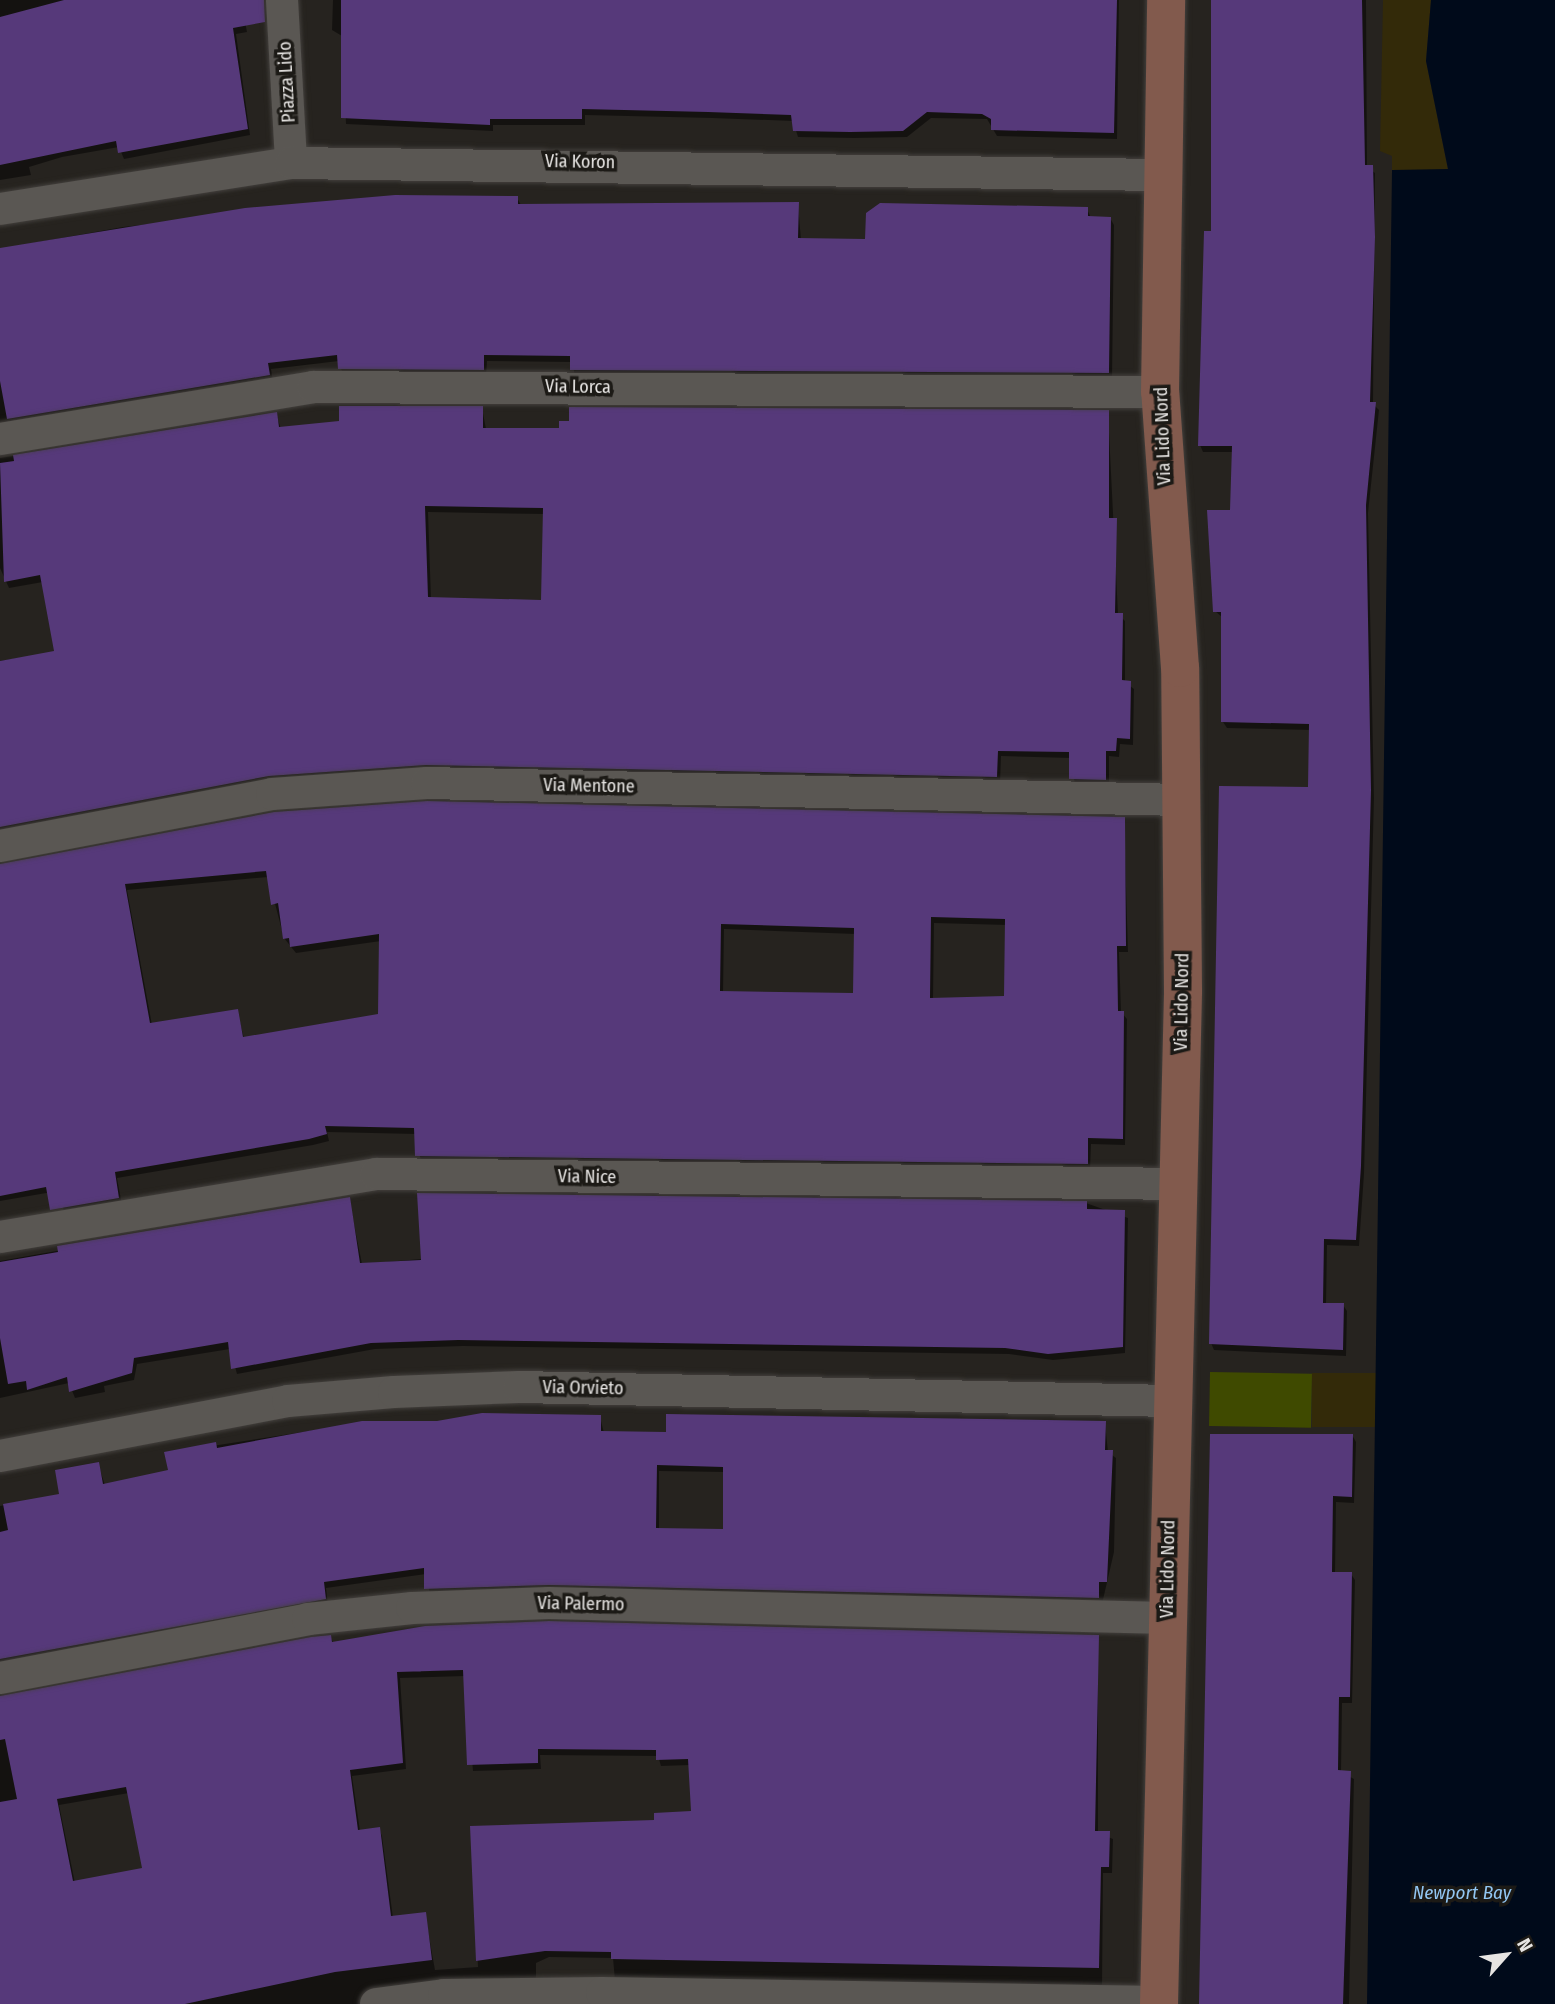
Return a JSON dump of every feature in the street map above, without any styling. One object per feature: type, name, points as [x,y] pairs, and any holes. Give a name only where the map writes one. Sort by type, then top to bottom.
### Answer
[{"type":"street","name":"Piazza Lido","points":[[282,0],[291,163]]},
{"type":"street","name":"Via Lido Nord","points":[[1159,2003],[1168,1821],[1167,1618],[1179,1184],[1183,800],[1160,392],[1166,0]]},
{"type":"street","name":"Via Koron","points":[[0,209],[291,163],[1163,174]]},
{"type":"street","name":"Via Lorca","points":[[0,439],[313,387],[1160,392]]},
{"type":"street","name":"Via Mentone","points":[[0,846],[272,794],[427,783],[1183,800]]},
{"type":"street","name":"Via Nice","points":[[0,1237],[376,1174],[1179,1184]]},
{"type":"street","name":"Via Orvieto","points":[[0,1456],[288,1401],[408,1391],[519,1387],[1172,1401]]},
{"type":"street","name":"Via Palermo","points":[[0,1678],[308,1619],[412,1608],[550,1603],[1167,1618]]},
{"type":"street","points":[[376,2004],[444,1995],[602,1993],[1159,2003]]},
{"type":"green space","points":[[1210,1372],[1312,1374],[1311,1428],[1209,1426]]},
{"type":"sand","points":[[1383,0],[1431,0],[1426,61],[1448,170],[1392,170],[1392,156],[1380,151]]},
{"type":"sand","points":[[1312,1373],[1377,1373],[1377,1427],[1312,1427]]},
{"type":"water","name":"Newport Bay","points":[[1431,0],[1555,0],[1555,2004],[1367,2004],[1392,170],[1448,169],[1426,61]]},
{"type":"building","points":[[64,0],[264,0],[265,22],[233,28],[248,129],[118,153],[116,141],[0,165],[0,17]]},
{"type":"building","points":[[341,0],[1117,0],[1114,133],[991,130],[991,119],[982,114],[927,112],[903,131],[850,132],[793,131],[791,115],[708,112],[582,109],[582,119],[490,119],[490,125],[341,118]]},
{"type":"building","points":[[1211,0],[1362,0],[1365,165],[1373,165],[1375,237],[1370,402],[1376,402],[1366,505],[1371,790],[1361,1166],[1356,1240],[1324,1239],[1323,1303],[1344,1303],[1343,1350],[1209,1344],[1219,786],[1308,787],[1309,724],[1221,722],[1221,612],[1213,612],[1207,510],[1230,510],[1232,446],[1198,446],[1204,231],[1211,231]]},
{"type":"building","points":[[395,195],[518,196],[518,204],[799,202],[798,238],[865,239],[866,213],[880,203],[1088,207],[1088,216],[1111,217],[1109,373],[570,370],[570,356],[484,355],[484,370],[338,369],[337,355],[268,363],[270,375],[7,419],[0,381],[0,248],[245,208]]},
{"type":"building","points":[[339,406],[483,406],[483,428],[559,428],[559,421],[569,421],[569,407],[1109,410],[1109,518],[1117,518],[1115,613],[1123,613],[1122,680],[1131,681],[1130,739],[1117,738],[1116,751],[1106,751],[1106,780],[1069,779],[1069,752],[998,751],[997,777],[426,765],[269,776],[0,827],[0,661],[54,651],[40,575],[4,582],[0,463],[14,461],[13,455],[277,412],[279,427],[339,421]],"holes":[[[425,506],[543,508],[541,600],[428,597]]]},
{"type":"building","points":[[427,801],[1125,817],[1126,946],[1117,946],[1118,1011],[1124,1011],[1123,1139],[1088,1138],[1088,1164],[415,1156],[414,1128],[325,1126],[327,1134],[309,1139],[115,1172],[119,1198],[50,1210],[46,1187],[0,1196],[0,864],[274,812]],"holes":[[[266,871],[271,905],[278,903],[283,939],[289,938],[290,947],[379,934],[378,1014],[243,1037],[238,1009],[150,1023],[125,884]],[[931,917],[1005,919],[1004,996],[930,998]],[[721,924],[854,928],[853,993],[720,991]]]},
{"type":"building","points":[[417,1193],[1087,1201],[1087,1209],[1125,1210],[1123,1347],[1048,1354],[1005,1348],[458,1340],[371,1343],[231,1369],[228,1342],[134,1358],[132,1373],[69,1392],[67,1377],[27,1390],[26,1381],[8,1384],[0,1338],[0,1262],[58,1252],[57,1246],[350,1197],[360,1263],[421,1260]]},
{"type":"building","points":[[482,1413],[601,1415],[601,1431],[666,1432],[666,1414],[1106,1421],[1105,1450],[1113,1450],[1107,1582],[1099,1582],[1099,1598],[549,1585],[424,1589],[424,1568],[324,1582],[326,1599],[0,1659],[0,1532],[8,1530],[3,1504],[59,1494],[55,1470],[99,1462],[103,1484],[168,1470],[164,1452],[216,1442],[217,1448],[362,1421],[437,1421]],"holes":[[[657,1465],[723,1467],[723,1529],[656,1528]]]},
{"type":"building","points":[[1210,1434],[1353,1434],[1352,1497],[1333,1496],[1332,1572],[1352,1572],[1350,1697],[1339,1697],[1338,1770],[1351,1771],[1343,2004],[1199,2004]]},
{"type":"building","points":[[549,1621],[1099,1635],[1095,1831],[1110,1831],[1109,1867],[1101,1867],[1099,1968],[611,1959],[611,1952],[545,1951],[476,1961],[470,1826],[654,1820],[654,1813],[691,1811],[688,1759],[656,1760],[656,1750],[538,1749],[538,1763],[467,1765],[463,1670],[397,1672],[403,1763],[350,1770],[358,1830],[380,1827],[391,1916],[426,1912],[432,1960],[335,1972],[185,2004],[0,2004],[0,1802],[17,1799],[5,1739],[0,1740],[0,1696],[311,1637],[331,1635],[332,1642],[425,1626]],"holes":[[[126,1787],[142,1868],[73,1881],[57,1799]]]}]
